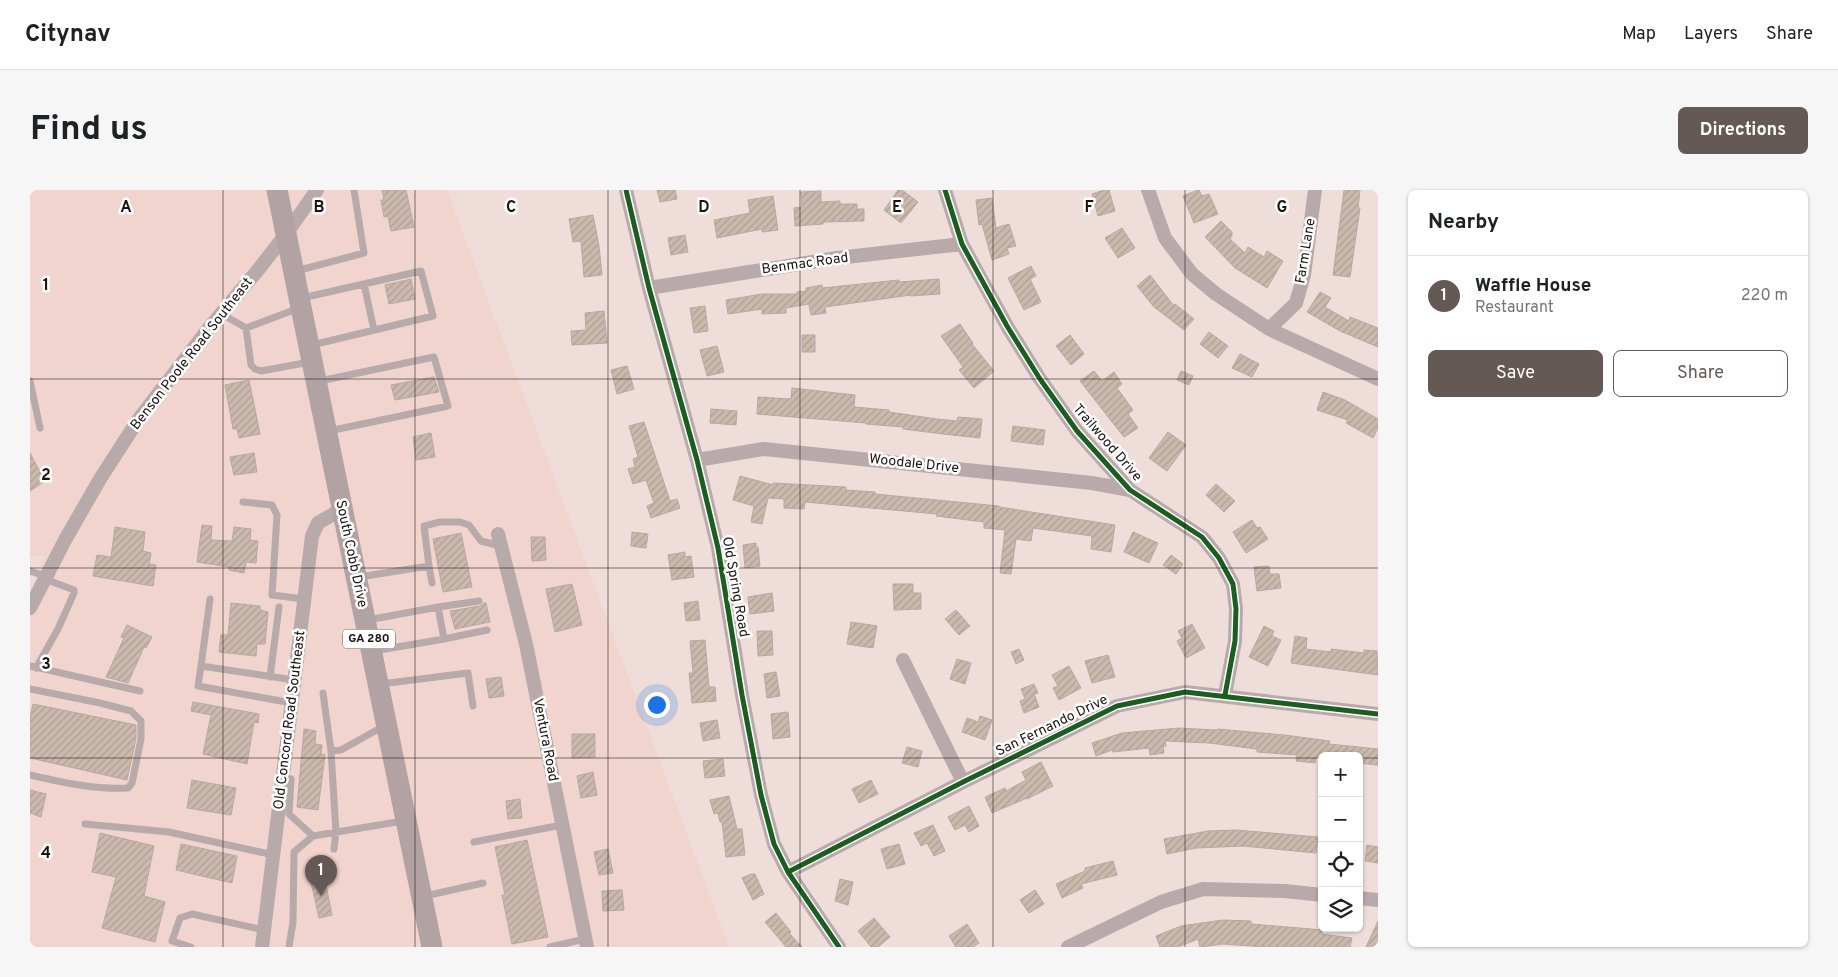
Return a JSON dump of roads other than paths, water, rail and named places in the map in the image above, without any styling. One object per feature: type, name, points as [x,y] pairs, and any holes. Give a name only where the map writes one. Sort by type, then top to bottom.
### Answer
[{"type":"main road","name":"South Cobb Drive","points":[[277,190],[432,947]]},
{"type":"street","points":[[286,234],[317,190]]},
{"type":"street","name":"Old Spring Road","points":[[626,190],[649,288],[697,460],[718,548],[742,695],[761,795],[774,844],[788,872],[839,947]]},
{"type":"street","name":"Trailwood Drive","points":[[945,190],[962,244],[1007,326],[1040,379],[1077,431],[1130,490],[1202,538],[1219,558],[1233,584],[1236,609],[1235,641],[1225,695]]},
{"type":"street","points":[[1148,190],[1165,238],[1192,274],[1216,294],[1269,329],[1378,379]]},
{"type":"street","name":"Farm Lane","points":[[1269,329],[1296,302],[1304,275],[1315,190]]},
{"type":"street","name":"Benson Poole Road Southeast","points":[[30,608],[100,479],[138,420],[286,234]]},
{"type":"street","name":"Benmac Road","points":[[649,288],[837,258],[962,244]]},
{"type":"street","name":"Woodale Drive","points":[[697,460],[764,449],[1092,483],[1130,490]]},
{"type":"street","name":"Old Concord Road Southeast","points":[[262,947],[312,536],[318,523],[342,509]]},
{"type":"street","name":"Ventura Road","points":[[500,540],[526,644],[586,943]]},
{"type":"street","points":[[903,660],[963,782]]},
{"type":"street","name":"San Fernando Drive","points":[[788,872],[963,782],[1117,706],[1185,692],[1225,695],[1378,714]]},
{"type":"street","points":[[1068,947],[1161,902],[1203,889],[1268,890],[1318,895]]},
{"type":"street","points":[[1363,898],[1378,900]]},
{"type":"lane","points":[[294,271],[364,253],[354,190]]},
{"type":"lane","points":[[246,328],[300,303],[364,284],[421,271],[433,316],[374,330],[313,363]]},
{"type":"lane","points":[[364,284],[374,330]]},
{"type":"lane","points":[[222,314],[246,328]]},
{"type":"lane","points":[[246,328],[251,365],[261,371],[313,363],[434,357],[448,406],[326,432]]},
{"type":"lane","points":[[30,381],[40,428]]},
{"type":"lane","points":[[243,502],[272,506],[276,510],[272,595],[304,599]]},
{"type":"lane","points":[[432,583],[424,526],[440,522],[460,522],[469,525],[481,540],[500,540]]},
{"type":"lane","points":[[356,578],[429,566]]},
{"type":"lane","points":[[30,571],[74,590],[74,594],[58,629],[33,667],[140,691]]},
{"type":"lane","points":[[210,599],[198,686],[292,703]]},
{"type":"lane","points":[[365,620],[479,601]]},
{"type":"lane","points":[[270,676],[279,607]]},
{"type":"lane","points":[[438,607],[444,639]]},
{"type":"lane","points":[[371,652],[487,630]]},
{"type":"lane","points":[[201,666],[294,680]]},
{"type":"lane","points":[[378,684],[468,673],[473,706]]},
{"type":"lane","points":[[30,689],[100,702],[131,711],[141,721],[141,739],[132,784],[128,788],[117,789],[82,785],[30,776]]},
{"type":"lane","points":[[323,693],[331,751],[336,832],[334,849]]},
{"type":"lane","points":[[331,751],[341,750],[386,725]]},
{"type":"lane","points":[[283,778],[291,779],[289,814],[313,836]]},
{"type":"lane","points":[[288,947],[293,922],[294,852],[313,836],[406,820]]},
{"type":"lane","points":[[85,824],[169,832],[274,855]]},
{"type":"lane","points":[[474,842],[562,825]]},
{"type":"lane","points":[[422,896],[483,883]]},
{"type":"lane","points":[[190,947],[172,941],[180,918],[184,915],[192,914],[264,930]]},
{"type":"lane","points":[[550,947],[586,943]]},
{"type":"place","name":"Waffle House","points":[[321,896]]}]
